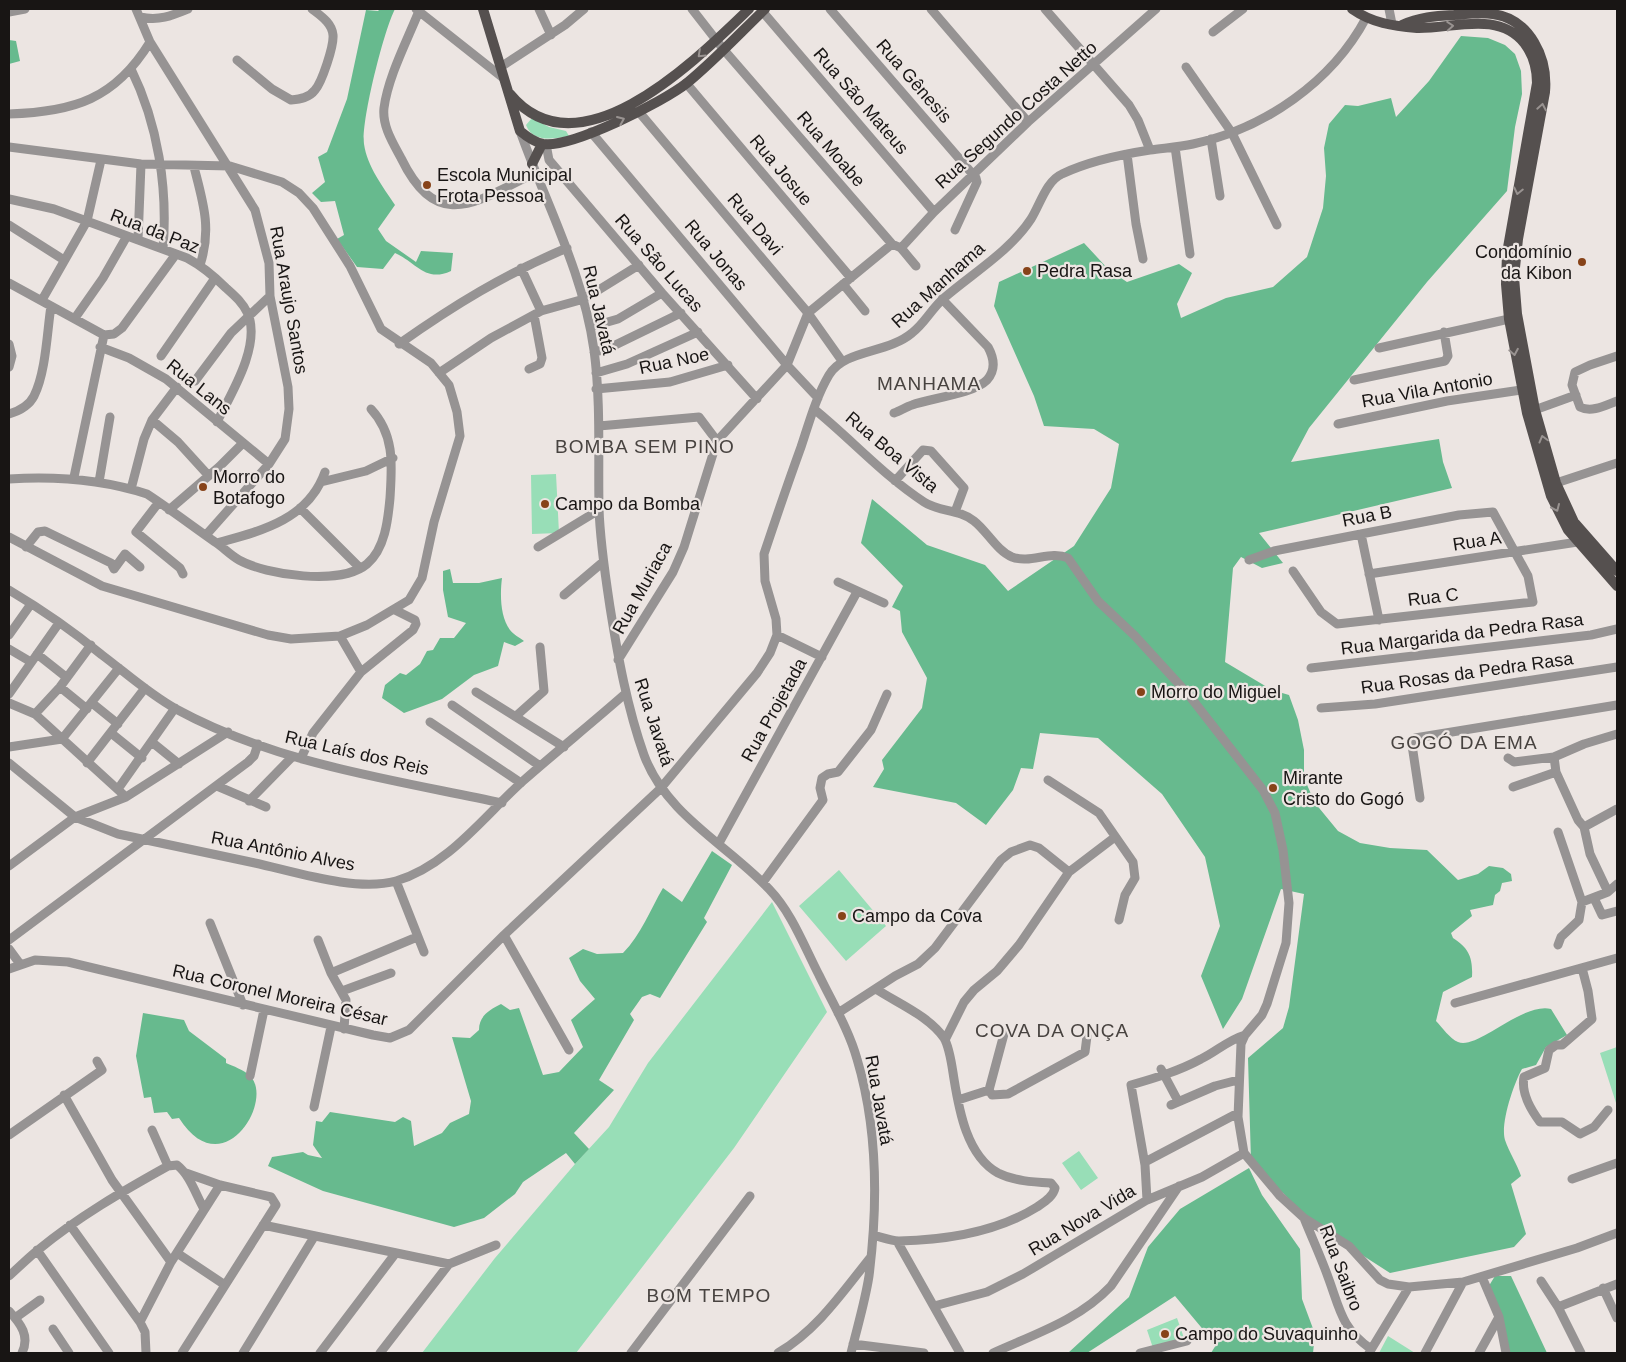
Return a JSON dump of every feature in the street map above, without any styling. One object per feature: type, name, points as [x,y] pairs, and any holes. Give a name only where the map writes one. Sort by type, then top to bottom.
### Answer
[{"type":"main road","points":[[483,9],[500,72],[520,131],[544,144],[591,132],[639,112],[686,83],[724,50],[764,10]]},
{"type":"main road","points":[[506,90],[529,112],[557,122],[574,122],[596,118],[646,96],[678,75],[749,9]]},
{"type":"main road","points":[[1352,9],[1366,18],[1381,24],[1416,28],[1494,25],[1508,30],[1522,40],[1530,52],[1536,70],[1537,84],[1514,277],[1531,411],[1559,515],[1578,542],[1617,586]]},
{"type":"main road","points":[[1397,25],[1419,17],[1493,11],[1509,19],[1528,34],[1536,46],[1544,66],[1545,92],[1507,253],[1506,284],[1509,320],[1521,390],[1531,411]]},
{"type":"main road","points":[[520,131],[521,123],[529,112]]},
{"type":"main road","points":[[574,122],[578,129],[576,137]]},
{"type":"main road","points":[[534,169],[544,144]]},
{"type":"main road","points":[[1552,484],[1570,515],[1617,571]]},
{"type":"street","points":[[9,12],[25,9]]},
{"type":"street","points":[[138,13],[153,20],[188,9]]},
{"type":"street","points":[[237,60],[272,89],[291,100],[310,95],[316,90],[332,48],[333,35],[324,18],[312,9]]},
{"type":"street","points":[[539,9],[551,35]]},
{"type":"street","points":[[534,169],[472,203],[458,206],[443,204],[430,199],[419,189],[409,175],[388,133],[384,110],[417,10],[500,72],[584,9]]},
{"type":"street","name":"Rua Moabe","points":[[692,9],[724,50],[892,244],[902,248]]},
{"type":"street","name":"Rua Gênesis","points":[[830,9],[973,175]]},
{"type":"street","points":[[931,9],[1028,122]]},
{"type":"street","points":[[1045,9],[1129,105],[1138,120],[1150,150]]},
{"type":"street","name":"Rua Segundo Costa Netto","points":[[902,248],[934,212],[1028,122],[1156,9]]},
{"type":"street","points":[[1213,32],[1243,9]]},
{"type":"street","points":[[1389,9],[1397,25]]},
{"type":"street","name":"Rua São Mateus","points":[[764,10],[934,212]]},
{"type":"street","points":[[1493,11],[1494,25]]},
{"type":"street","name":"Rua Araujo Santos","points":[[138,13],[150,42],[230,166],[255,210],[269,263],[270,296],[288,387],[289,408],[285,439],[269,464],[206,535]]},
{"type":"street","name":"Rua Manhama","points":[[842,361],[889,347],[919,327],[942,299],[1015,238],[1029,222],[1054,179],[1072,170],[1126,154],[1175,147],[1212,139],[1232,133],[1267,117],[1307,88],[1344,55],[1366,18]]},
{"type":"street","points":[[9,114],[64,108],[95,97],[110,89],[131,69],[150,42]]},
{"type":"street","points":[[1186,67],[1232,133],[1277,225]]},
{"type":"street","points":[[131,69],[148,106],[160,166],[163,199],[163,249]]},
{"type":"street","name":"Rua Josue","points":[[686,83],[851,278]]},
{"type":"street","name":"Rua Davi","points":[[639,112],[808,313],[842,361]]},
{"type":"street","name":"Rua Javatá","points":[[520,131],[568,248],[584,299],[590,327],[596,373],[599,426],[599,510],[603,562],[618,660],[644,756],[660,789],[763,882],[788,915],[838,1013],[856,1056],[864,1083],[872,1139],[876,1192],[868,1278],[852,1349]]},
{"type":"street","name":"Rua Jonas","points":[[591,132],[787,365],[818,398]]},
{"type":"street","points":[[1212,139],[1220,196]]},
{"type":"street","name":"Rua São Lucas","points":[[544,144],[549,160],[662,293],[758,399]]},
{"type":"street","points":[[9,147],[160,166],[230,166],[269,177],[299,192],[312,208],[350,266],[380,330],[431,363],[449,385],[457,412],[460,436],[434,522],[422,578],[409,600],[367,626],[340,636],[291,639],[252,630],[102,586],[9,537]]},
{"type":"street","points":[[1175,147],[1190,254]]},
{"type":"street","points":[[1126,154],[1143,259]]},
{"type":"street","points":[[42,300],[87,222],[101,160]]},
{"type":"street","points":[[138,240],[141,164]]},
{"type":"street","points":[[194,166],[207,229],[207,245],[200,265]]},
{"type":"street","points":[[955,230],[977,182],[973,175]]},
{"type":"street","name":"Rua da Paz","points":[[9,199],[54,209],[163,249],[200,265],[240,300],[248,315]]},
{"type":"street","points":[[9,225],[64,260]]},
{"type":"street","points":[[75,318],[103,278],[126,236]]},
{"type":"street","name":"Rua Muriaca","points":[[618,660],[668,580],[684,548],[718,441],[787,365],[808,313],[892,244]]},
{"type":"street","points":[[399,344],[452,306],[521,268],[568,248]]},
{"type":"street","points":[[902,248],[916,266]]},
{"type":"street","points":[[9,283],[75,318],[104,336],[114,334],[122,328],[176,254]]},
{"type":"street","points":[[439,373],[491,338],[538,313],[584,299],[639,265]]},
{"type":"street","points":[[521,268],[538,313],[542,358],[540,364],[529,369]]},
{"type":"street","points":[[161,356],[215,278]]},
{"type":"street","points":[[843,284],[865,311]]},
{"type":"street","points":[[590,327],[618,319],[662,293]]},
{"type":"street","points":[[195,381],[248,315],[270,296]]},
{"type":"street","points":[[894,413],[912,405],[976,386],[986,380],[991,372],[993,356],[988,347],[942,299]]},
{"type":"street","points":[[9,414],[26,406],[33,396],[39,380],[52,306]]},
{"type":"street","points":[[594,352],[607,349],[681,313]]},
{"type":"street","points":[[217,422],[245,363],[250,329],[248,315]]},
{"type":"street","points":[[1379,348],[1444,332],[1509,320]]},
{"type":"street","points":[[596,373],[627,364],[698,332]]},
{"type":"street","points":[[1354,380],[1445,361],[1448,356],[1444,332]]},
{"type":"street","points":[[74,478],[100,347],[104,336]]},
{"type":"street","points":[[9,344],[12,356],[9,367]]},
{"type":"street","name":"Rua Lans","points":[[100,347],[152,370],[177,387],[242,444],[269,464]]},
{"type":"street","points":[[1617,356],[1581,368],[1575,372],[1572,384],[1580,407],[1590,410],[1617,401]]},
{"type":"street","points":[[660,789],[757,673],[778,635],[776,619],[765,581],[764,554],[818,398],[829,375],[842,361]]},
{"type":"street","name":"Rua Noe","points":[[596,389],[670,382],[728,365]]},
{"type":"street","points":[[131,489],[144,439],[152,420],[177,387]]},
{"type":"street","name":"Rua Vila Antonio","points":[[1338,424],[1447,401],[1521,390]]},
{"type":"street","points":[[1531,411],[1576,395]]},
{"type":"street","points":[[9,479],[74,478],[131,489],[147,494],[217,543],[237,560],[254,568],[276,572],[334,575],[348,573],[360,568],[375,555],[384,537],[389,504],[393,458],[382,423],[371,409]]},
{"type":"street","name":"Rua Boa Vista","points":[[814,409],[895,481],[925,503],[935,508],[955,512],[974,521],[1005,553],[1012,557],[1026,560],[1061,555],[1068,558],[1098,601],[1135,636],[1188,694],[1262,790],[1275,813],[1283,850],[1289,903],[1286,943],[1268,1004],[1262,1015],[1245,1035]]},
{"type":"street","points":[[98,482],[110,417]]},
{"type":"street","points":[[599,426],[699,417],[718,441]]},
{"type":"street","points":[[152,420],[178,442],[208,475]]},
{"type":"street","points":[[169,510],[242,444]]},
{"type":"street","points":[[895,481],[915,456],[923,450],[931,451],[964,488],[955,512]]},
{"type":"street","points":[[321,482],[366,471],[393,458]]},
{"type":"street","points":[[1552,484],[1617,463]]},
{"type":"street","points":[[217,543],[282,523],[300,508],[321,482],[325,472]]},
{"type":"street","points":[[159,502],[136,532],[180,568],[183,574]]},
{"type":"street","points":[[300,508],[360,568]]},
{"type":"street","points":[[538,547],[599,510]]},
{"type":"street","name":"Rua B","points":[[1248,560],[1274,551],[1361,534],[1459,515],[1494,512],[1514,551]]},
{"type":"street","points":[[26,547],[38,532],[45,531],[111,563],[114,568],[125,554],[140,567]]},
{"type":"street","points":[[1361,534],[1379,620]]},
{"type":"street","name":"Rua A","points":[[1369,574],[1590,540]]},
{"type":"street","name":"Rua C","points":[[1293,571],[1320,612],[1337,624],[1533,602],[1528,576],[1514,551]]},
{"type":"street","points":[[564,594],[603,562]]},
{"type":"street","points":[[838,582],[884,603]]},
{"type":"street","name":"Rua Laís dos Reis","points":[[9,590],[90,645],[145,688],[175,708],[228,732],[296,758],[356,774],[502,803]]},
{"type":"street","name":"Rua Projetada","points":[[719,843],[857,592]]},
{"type":"street","points":[[9,635],[31,604]]},
{"type":"street","points":[[249,800],[296,758],[313,733],[361,672],[413,630],[416,624],[415,620],[395,610]]},
{"type":"street","points":[[9,694],[59,623]]},
{"type":"street","name":"Rua Margarida da Pedra Rasa","points":[[1311,668],[1591,635],[1617,629]]},
{"type":"street","points":[[778,635],[822,657]]},
{"type":"street","points":[[340,636],[361,672]]},
{"type":"street","points":[[35,714],[60,687],[90,645]]},
{"type":"street","points":[[516,716],[544,691],[540,647]]},
{"type":"street","points":[[9,649],[31,662]]},
{"type":"street","points":[[37,654],[66,677]]},
{"type":"street","name":"Rua Rosas da Pedra Rasa","points":[[1321,708],[1375,704],[1617,667]]},
{"type":"street","points":[[9,747],[62,740],[119,668]]},
{"type":"street","points":[[60,687],[118,724]]},
{"type":"street","points":[[87,763],[145,688]]},
{"type":"street","points":[[476,692],[564,747]]},
{"type":"street","name":"Rua Antônio Alves","points":[[9,763],[76,817],[97,828],[144,840],[323,878],[361,884],[396,881],[443,856],[464,840],[521,783],[626,693]]},
{"type":"street","points":[[763,882],[823,800],[820,788],[822,778],[828,774],[838,772],[871,730],[888,694]]},
{"type":"street","points":[[9,704],[35,714],[126,797]]},
{"type":"street","points":[[452,705],[540,766]]},
{"type":"street","points":[[1420,798],[1412,745],[1415,738],[1617,705]]},
{"type":"street","points":[[118,789],[153,743],[175,708]]},
{"type":"street","points":[[430,722],[521,783]]},
{"type":"street","points":[[9,866],[76,817],[126,797],[228,732]]},
{"type":"street","points":[[111,733],[142,758]]},
{"type":"street","points":[[1508,758],[1514,762],[1554,758],[1584,744],[1617,734]]},
{"type":"street","points":[[153,743],[179,764]]},
{"type":"street","points":[[9,940],[248,762],[254,756],[258,744]]},
{"type":"street","points":[[1554,758],[1556,772],[1578,820],[1584,827],[1590,854],[1608,892]]},
{"type":"street","points":[[1513,787],[1556,772]]},
{"type":"street","points":[[1048,780],[1099,813],[1128,854],[1135,870],[1135,878],[1125,895],[1119,920]]},
{"type":"street","points":[[217,786],[266,807]]},
{"type":"street","name":"Rua Coronel Moreira César","points":[[9,969],[35,960],[68,962],[331,1027],[390,1038],[409,1030],[504,935],[660,789]]},
{"type":"street","points":[[1584,827],[1617,809]]},
{"type":"street","points":[[1558,832],[1582,902],[1579,920],[1561,937],[1558,945]]},
{"type":"street","points":[[945,1040],[964,1002],[974,990],[997,970],[1019,945],[1069,872],[1115,837]]},
{"type":"street","points":[[838,1013],[918,964],[935,948],[1001,860],[1011,852],[1030,845],[1039,848],[1069,872]]},
{"type":"street","points":[[396,881],[424,952]]},
{"type":"street","points":[[1582,902],[1608,892],[1617,884]]},
{"type":"street","points":[[1594,898],[1602,915],[1617,911]]},
{"type":"street","points":[[210,923],[243,1005]]},
{"type":"street","points":[[504,935],[569,1050]]},
{"type":"street","points":[[331,973],[417,937]]},
{"type":"street","points":[[318,940],[347,1006],[344,1029]]},
{"type":"street","points":[[9,949],[20,964]]},
{"type":"street","points":[[1455,1003],[1617,958]]},
{"type":"street","points":[[1582,968],[1592,1019],[1562,1045],[1556,1045],[1549,1050],[1545,1068],[1524,1077],[1523,1085],[1534,1115],[1540,1122],[1562,1122],[1580,1134],[1594,1127],[1608,1110]]},
{"type":"street","points":[[342,992],[392,973]]},
{"type":"street","points":[[873,1235],[897,1241],[984,1231],[1018,1219],[1054,1194],[1055,1188],[1051,1183],[1013,1178],[998,1173],[986,1164],[969,1136],[958,1100],[945,1040],[933,1026],[876,989]]},
{"type":"street","points":[[250,1076],[264,1010]]},
{"type":"street","points":[[314,1107],[331,1027]]},
{"type":"street","points":[[1004,1034],[989,1090],[992,1095],[1008,1094],[1084,1052],[1086,1036]]},
{"type":"street","points":[[1147,1200],[1145,1162],[1131,1086],[1163,1072],[1190,1065],[1209,1055],[1231,1039],[1245,1035]]},
{"type":"street","points":[[1245,1035],[1240,1051],[1238,1080],[1238,1113],[1244,1154],[1280,1196],[1304,1218],[1349,1246],[1380,1280],[1388,1284],[1409,1287],[1463,1282],[1577,1248],[1617,1233]]},
{"type":"street","points":[[9,1135],[64,1094],[102,1070],[97,1061]]},
{"type":"street","points":[[1163,1072],[1175,1103],[1214,1086],[1238,1080]]},
{"type":"street","points":[[958,1100],[989,1090]]},
{"type":"street","points":[[64,1094],[120,1192],[171,1262]]},
{"type":"street","points":[[1145,1162],[1238,1113]]},
{"type":"street","points":[[152,1130],[168,1166]]},
{"type":"street","name":"Rua Nova Vida","points":[[934,1306],[987,1292],[1023,1274],[1147,1200],[1202,1177],[1244,1154]]},
{"type":"street","points":[[1572,1179],[1617,1163]]},
{"type":"street","points":[[9,1276],[37,1250],[70,1225],[120,1192],[168,1166],[177,1165],[184,1170],[220,1185],[274,1198],[276,1205],[182,1353]]},
{"type":"street","points":[[184,1170],[192,1189],[204,1209]]},
{"type":"street","points":[[140,1322],[171,1262],[220,1185]]},
{"type":"street","points":[[993,1353],[1065,1321],[1099,1298],[1115,1280],[1179,1186]]},
{"type":"street","points":[[631,1353],[750,1196]]},
{"type":"street","name":"Rua Saibro","points":[[1304,1218],[1342,1318],[1354,1336],[1370,1351]]},
{"type":"street","points":[[70,1225],[146,1332],[146,1353]]},
{"type":"street","points":[[264,1225],[449,1264]]},
{"type":"street","points":[[243,1353],[314,1237]]},
{"type":"street","points":[[897,1241],[960,1353]]},
{"type":"street","points":[[380,1353],[449,1264],[496,1246]]},
{"type":"street","points":[[37,1250],[109,1353]]},
{"type":"street","points":[[177,1252],[225,1285]]},
{"type":"street","points":[[320,1353],[395,1254]]},
{"type":"street","points":[[778,1353],[798,1341],[815,1326],[870,1258]]},
{"type":"street","points":[[1482,1277],[1499,1318],[1506,1353]]},
{"type":"street","points":[[1541,1281],[1558,1307],[1581,1353]]},
{"type":"street","points":[[1426,1353],[1463,1282]]},
{"type":"street","points":[[1558,1307],[1617,1284]]},
{"type":"street","points":[[1370,1351],[1409,1287]]},
{"type":"street","points":[[1603,1288],[1617,1318]]},
{"type":"street","points":[[15,1318],[40,1300]]},
{"type":"street","points":[[9,1311],[26,1335],[26,1345],[22,1353]]},
{"type":"street","points":[[1479,1353],[1499,1318]]},
{"type":"street","points":[[53,1329],[70,1353]]},
{"type":"street","points":[[1140,1353],[1187,1341]]},
{"type":"street","points":[[852,1349],[924,1353]]},
{"type":"green space","points":[[380,9],[395,9],[374,76],[366,116],[364,144],[372,168],[395,205],[378,229],[386,241],[416,262],[421,251],[453,253],[451,271],[442,274],[434,275],[427,273],[395,253],[383,269],[357,267],[337,239],[344,235],[335,201],[321,202],[312,193],[325,182],[318,157],[327,152],[347,99],[366,10],[378,11]]},
{"type":"green space","points":[[1461,36],[1488,38],[1505,45],[1515,54],[1521,71],[1522,94],[1515,127],[1507,191],[1427,282],[1309,428],[1291,462],[1439,439],[1443,462],[1452,488],[1259,533],[1283,563],[1262,568],[1241,557],[1233,568],[1225,662],[1272,690],[1289,695],[1298,720],[1304,750],[1304,778],[1315,803],[1338,831],[1360,843],[1390,848],[1427,850],[1458,880],[1478,874],[1489,866],[1503,868],[1511,874],[1512,881],[1502,883],[1500,891],[1495,895],[1493,905],[1470,910],[1472,916],[1451,933],[1453,938],[1469,954],[1472,964],[1472,977],[1443,992],[1436,1021],[1446,1033],[1458,1042],[1467,1043],[1527,1012],[1551,1009],[1567,1035],[1546,1047],[1536,1065],[1522,1069],[1515,1084],[1506,1114],[1504,1124],[1505,1140],[1521,1176],[1511,1184],[1526,1234],[1514,1247],[1390,1273],[1314,1224],[1251,1161],[1248,1058],[1283,1028],[1289,1007],[1304,894],[1281,889],[1242,999],[1223,1029],[1201,976],[1220,926],[1205,857],[1162,794],[1098,738],[1040,733],[1033,769],[1021,768],[1013,790],[986,825],[956,803],[873,787],[884,769],[882,760],[922,708],[927,678],[902,632],[900,611],[892,607],[903,586],[861,543],[872,499],[927,545],[985,565],[1008,591],[1074,546],[1111,488],[1119,444],[1094,429],[1044,426],[1034,396],[994,306],[999,282],[1084,243],[1109,270],[1127,282],[1179,264],[1192,273],[1177,304],[1181,318],[1226,298],[1273,287],[1307,257],[1323,208],[1326,176],[1324,148],[1329,124],[1345,105],[1358,106],[1391,98],[1396,117],[1429,81]]},
{"type":"green space","points":[[9,40],[16,41],[20,61],[9,64]]},
{"type":"green space","points":[[532,118],[549,127],[566,131],[569,136],[544,138],[534,135],[526,125]]},
{"type":"green space","name":"Campo da Bomba","points":[[556,474],[559,533],[532,534],[531,475]]},
{"type":"green space","points":[[450,569],[453,583],[479,583],[502,578],[501,598],[504,619],[511,631],[524,641],[515,646],[504,642],[498,666],[474,675],[442,699],[404,713],[382,698],[385,685],[400,673],[406,675],[420,664],[427,651],[433,650],[440,638],[454,638],[466,623],[448,617],[443,590],[443,571]]},
{"type":"green space","points":[[712,851],[732,865],[704,918],[707,922],[660,998],[650,994],[642,997],[630,1014],[634,1020],[599,1080],[614,1090],[574,1133],[589,1149],[575,1164],[566,1153],[523,1182],[515,1194],[484,1218],[454,1227],[323,1191],[268,1166],[272,1157],[303,1152],[322,1158],[313,1145],[316,1121],[322,1122],[330,1112],[395,1122],[403,1117],[411,1121],[414,1146],[442,1133],[450,1123],[469,1114],[471,1101],[452,1037],[470,1038],[479,1030],[483,1017],[501,1004],[510,1010],[519,1008],[543,1075],[559,1072],[583,1047],[571,1020],[595,999],[580,981],[569,958],[583,949],[597,954],[623,953],[640,930],[663,888],[682,902]]},
{"type":"green space","name":"Campo da Cova","points":[[839,870],[886,926],[846,961],[799,906]]},
{"type":"green space","points":[[772,902],[827,1012],[734,1148],[576,1353],[422,1353],[495,1258],[609,1127],[648,1063]]},
{"type":"green space","points":[[143,1013],[184,1020],[189,1031],[226,1059],[226,1063],[250,1076],[256,1088],[256,1102],[250,1118],[240,1132],[227,1141],[212,1144],[196,1137],[179,1118],[172,1119],[167,1112],[154,1113],[151,1097],[144,1098],[136,1056]]},
{"type":"green space","points":[[1617,1047],[1617,1106],[1600,1053]]},
{"type":"green space","points":[[1079,1151],[1098,1178],[1081,1190],[1062,1163]]},
{"type":"green space","points":[[1249,1168],[1262,1195],[1300,1249],[1302,1299],[1315,1334],[1313,1353],[1211,1353],[1216,1345],[1175,1296],[1087,1353],[1068,1353],[1129,1297],[1148,1247],[1180,1209]]},
{"type":"green space","points":[[1495,1276],[1511,1276],[1547,1353],[1506,1353],[1487,1289]]},
{"type":"green space","name":"Campo do Suvaquinho","points":[[1177,1318],[1184,1338],[1153,1348],[1147,1330]]},
{"type":"green space","points":[[1388,1336],[1415,1353],[1379,1353]]},
{"type":"place","name":"Escola Municipal Frota Pessoa","points":[[427,185]]},
{"type":"place","name":"Condomínio da Kibon","points":[[1582,262]]},
{"type":"place","name":"Pedra Rasa","points":[[1027,271]]},
{"type":"place","name":"Morro do Botafogo","points":[[203,487]]},
{"type":"place","name":"Campo da Bomba","points":[[545,504]]},
{"type":"place","name":"Morro do Miguel","points":[[1141,692]]},
{"type":"place","name":"Mirante Cristo do Gogó","points":[[1273,788]]},
{"type":"place","name":"Campo da Cova","points":[[842,916]]},
{"type":"place","name":"Campo do Suvaquinho","points":[[1165,1334]]},
{"type":"district","name":"MANHAMA","points":[[929,383]]},
{"type":"district","name":"BOMBA SEM PINO","points":[[645,446]]},
{"type":"district","name":"GOGÓ DA EMA","points":[[1464,742]]},
{"type":"district","name":"COVA DA ONÇA","points":[[1052,1030]]},
{"type":"district","name":"BOM TEMPO","points":[[709,1295]]}]
